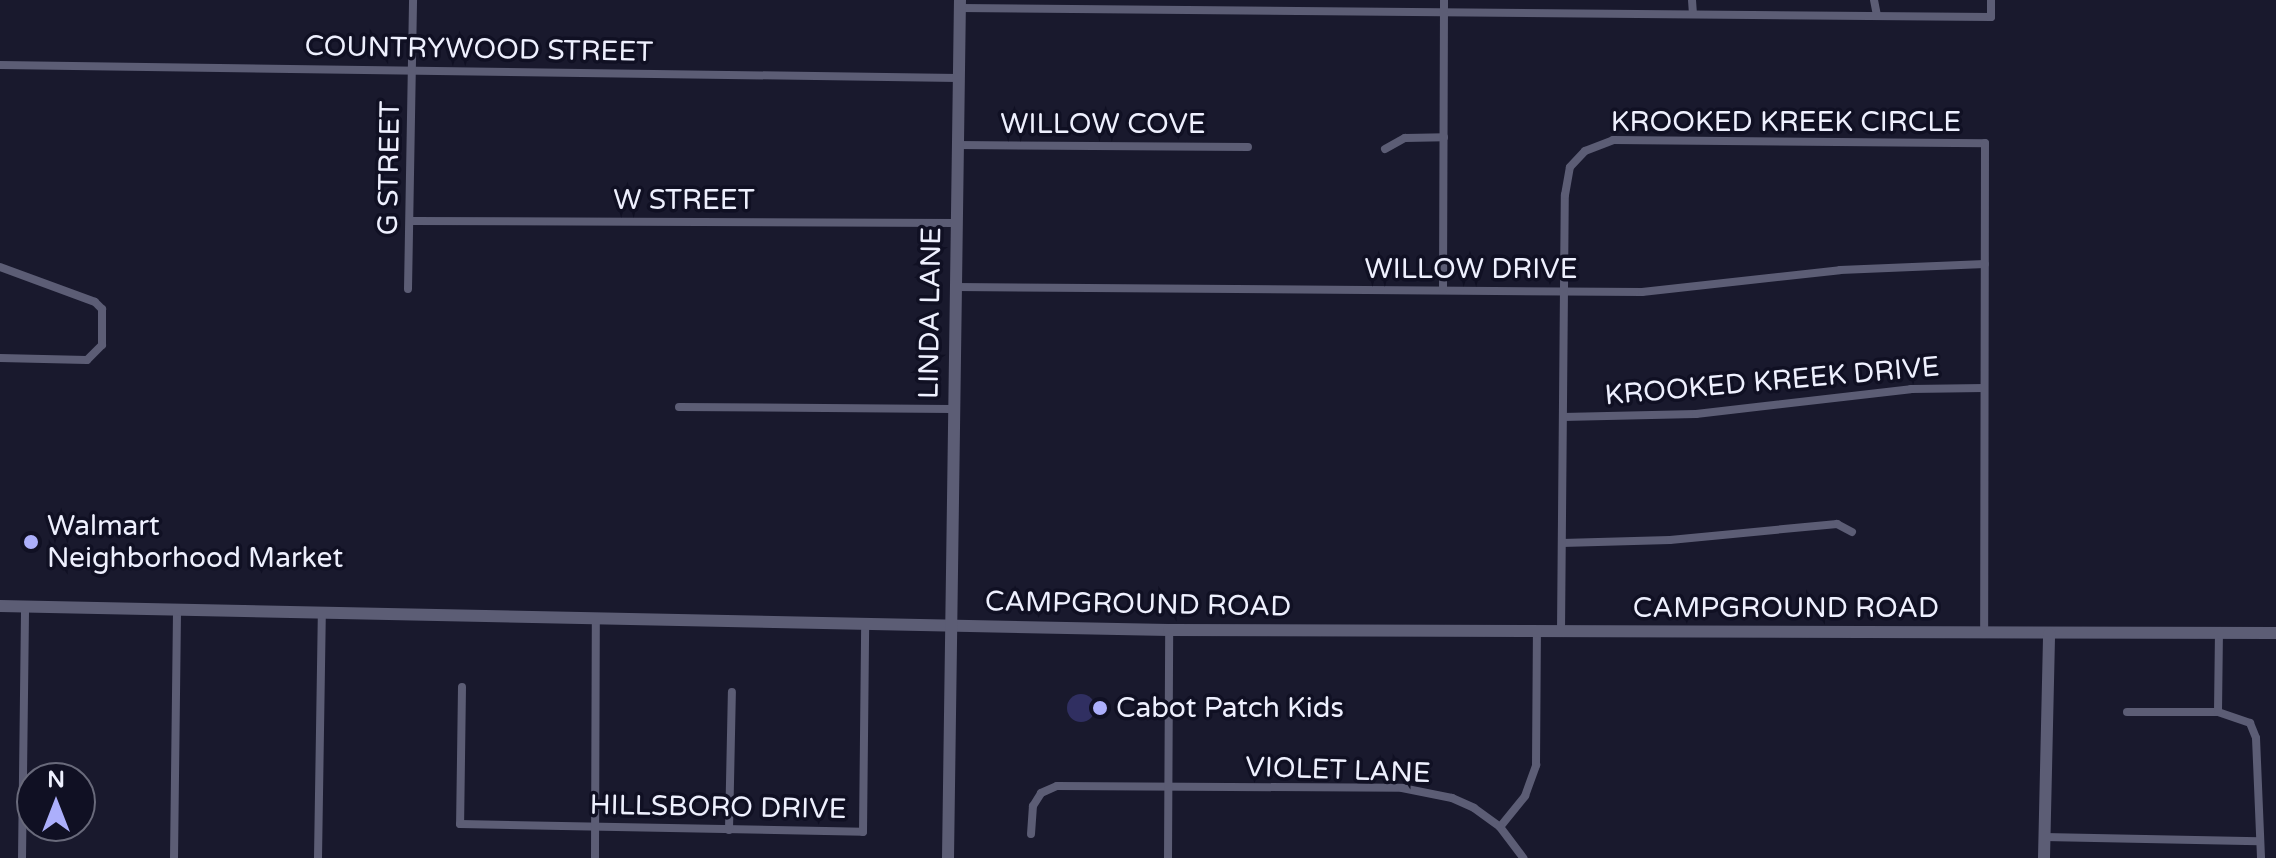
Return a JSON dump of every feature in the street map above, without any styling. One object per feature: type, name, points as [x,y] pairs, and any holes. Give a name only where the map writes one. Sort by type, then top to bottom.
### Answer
[{"type":"street","name":"G STREET","points":[[408,289],[412,221],[413,0]]},
{"type":"street","points":[[1198,0],[1198,10]]},
{"type":"street","points":[[1319,0],[1319,11]]},
{"type":"street","points":[[1443,290],[1444,0]]},
{"type":"street","points":[[1692,0],[1693,14]]},
{"type":"street","points":[[1874,0],[1877,16]]},
{"type":"street","points":[[960,4],[1198,10],[1991,17],[1991,0]]},
{"type":"street","name":"LINDA LANE","points":[[948,858],[960,4]]},
{"type":"street","name":"COUNTRYWOOD STREET","points":[[0,65],[958,78]]},
{"type":"street","points":[[1385,149],[1405,138],[1444,137]]},
{"type":"street","name":"KROOKED KREEK CIRCLE","points":[[1561,631],[1565,291],[1570,167],[1585,151],[1613,140],[1985,143],[1984,633]]},
{"type":"street","name":"WILLOW COVE","points":[[957,145],[1248,147]]},
{"type":"street","name":"W STREET","points":[[412,221],[956,223]]},
{"type":"street","name":"WILLOW DRIVE","points":[[955,287],[1653,291],[1840,270],[1985,264]]},
{"type":"street","points":[[0,267],[95,302],[102,309],[102,345],[87,360],[0,358]]},
{"type":"street","name":"KROOKED KREEK DRIVE","points":[[1563,417],[1696,414],[1911,389],[1984,388]]},
{"type":"street","points":[[679,407],[952,409]]},
{"type":"street","points":[[1562,543],[1670,540],[1837,524],[1852,532]]},
{"type":"street","name":"CAMPGROUND ROAD","points":[[0,606],[596,622],[1169,630],[2276,633]]},
{"type":"street","points":[[22,858],[25,607]]},
{"type":"street","points":[[174,858],[177,612]]},
{"type":"street","points":[[318,858],[322,615]]},
{"type":"street","points":[[595,858],[596,622]]},
{"type":"street","name":"HILLSBORO DRIVE","points":[[462,687],[460,824],[863,832],[865,625]]},
{"type":"street","points":[[1168,858],[1169,630]]},
{"type":"street","points":[[1523,858],[1500,827],[1525,796],[1536,765],[1537,631]]},
{"type":"street","points":[[2218,712],[2219,633]]},
{"type":"street","points":[[2044,858],[2049,634]]},
{"type":"street","points":[[729,830],[732,692]]},
{"type":"street","points":[[2127,712],[2218,712],[2250,723],[2256,738],[2261,858]]},
{"type":"street","name":"VIOLET LANE","points":[[1031,834],[1033,806],[1041,793],[1057,786],[1402,788],[1452,798],[1500,827]]},
{"type":"street","points":[[2044,837],[2259,841]]},
{"type":"shaded area","points":[[1081,694],[1091,698],[1095,708],[1091,718],[1081,722],[1071,718],[1067,708],[1071,698]]},
{"type":"place","name":"Walmart Neighborhood Market","points":[[31,542]]},
{"type":"place","name":"Cabot Patch Kids","points":[[1100,708]]}]
